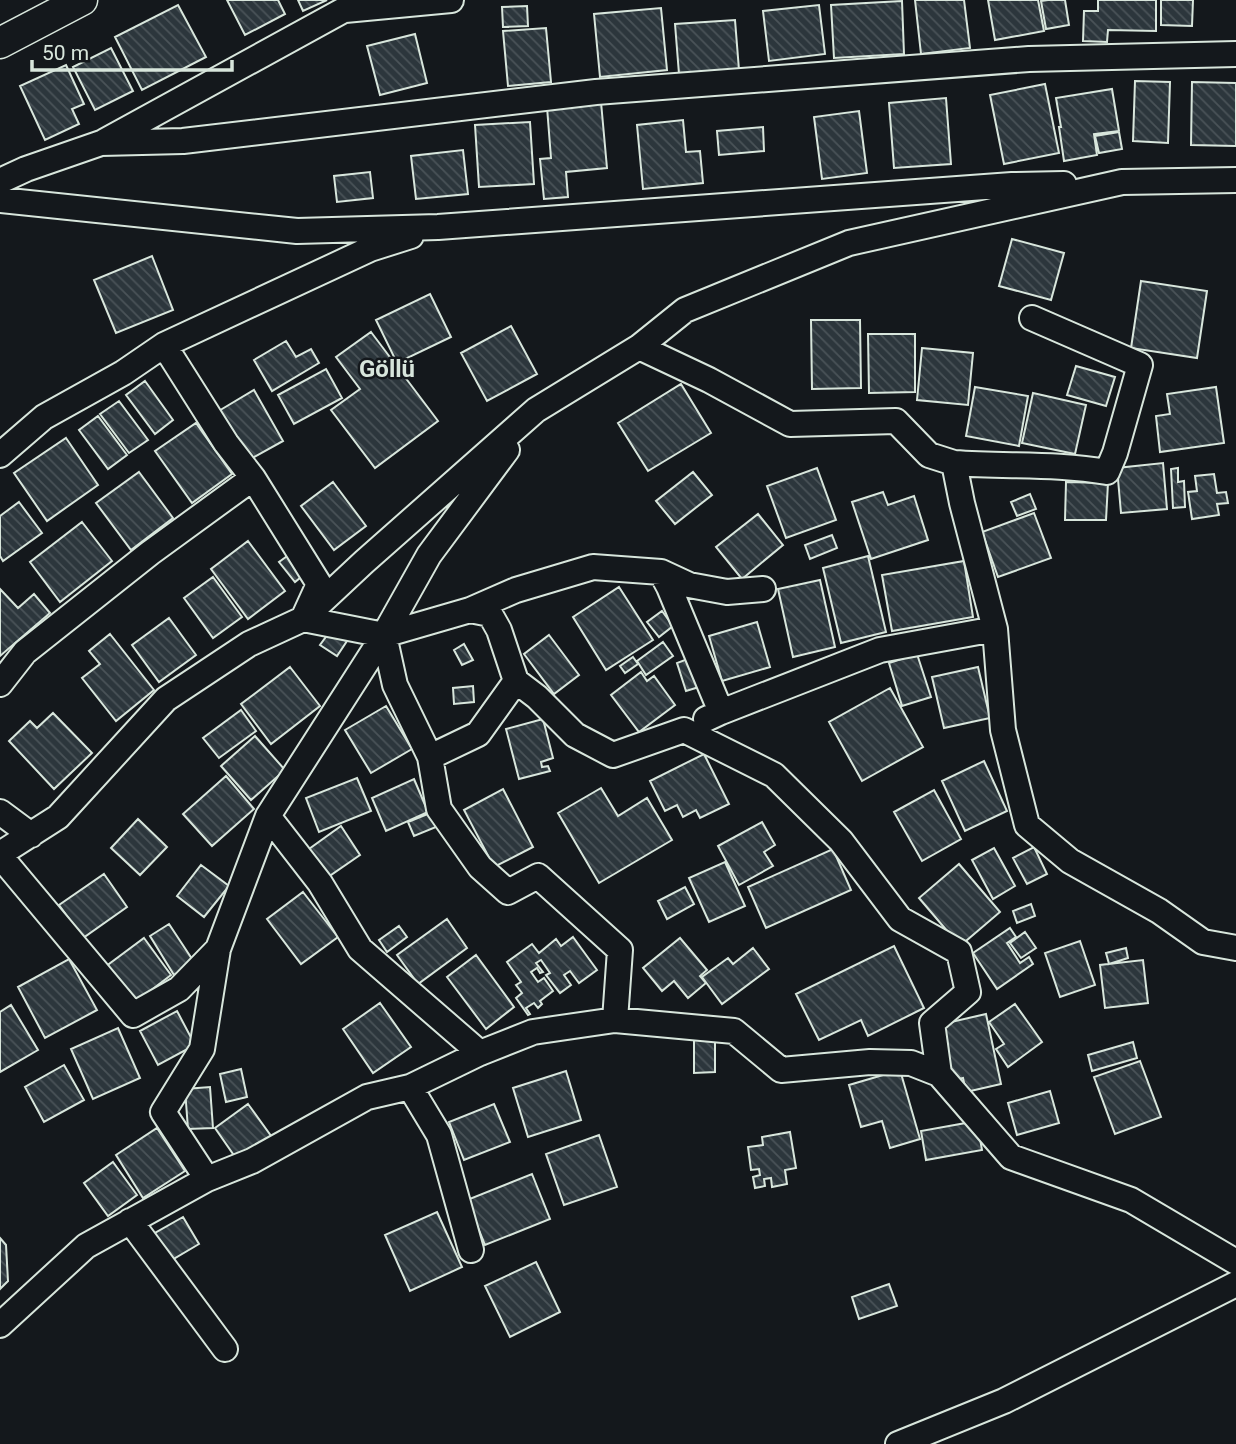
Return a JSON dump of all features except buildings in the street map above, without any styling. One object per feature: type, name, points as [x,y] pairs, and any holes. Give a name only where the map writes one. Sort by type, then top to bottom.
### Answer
[{"type":"street","points":[[0,43],[82,0]]},
{"type":"street","points":[[0,181],[101,143],[353,5],[451,0]]},
{"type":"street","points":[[101,143],[183,141],[596,92],[1030,59],[1236,54]]},
{"type":"street","points":[[0,200],[297,231],[438,227],[1012,185],[1236,180]]},
{"type":"street","points":[[218,949],[179,989],[133,1015],[0,855],[58,817],[166,699],[250,643],[303,619],[536,410],[639,347],[685,310],[849,243],[1122,182]]},
{"type":"street","points":[[0,455],[44,417],[123,373],[164,345],[370,250],[438,227]]},
{"type":"street","points":[[639,347],[709,380],[790,424],[896,421],[929,455],[954,463],[1076,467],[1107,471],[1115,453],[1140,365],[1032,318]]},
{"type":"street","points":[[164,345],[226,443],[253,478],[319,584],[303,619]]},
{"type":"street","points":[[207,1179],[163,1112],[202,1049],[218,949],[268,816],[384,635],[429,555],[536,410]]},
{"type":"street","points":[[954,463],[995,629],[1003,730],[1027,825],[1070,861],[1159,911],[1203,942],[1236,948]]},
{"type":"street","points":[[0,684],[25,652],[150,553],[253,478]]},
{"type":"street","points":[[303,619],[384,635],[470,610],[516,590],[593,567],[661,572],[689,584],[727,592],[762,589]]},
{"type":"street","points":[[661,572],[720,712]]},
{"type":"street","points":[[470,610],[490,614],[499,630],[516,681],[537,697],[575,734],[613,755],[684,730],[720,712],[880,650],[995,629]]},
{"type":"street","points":[[384,635],[395,685],[430,757],[439,809],[480,867],[508,892],[538,876],[620,950],[615,1020]]},
{"type":"street","points":[[430,757],[478,734],[516,681]]},
{"type":"street","points":[[684,730],[774,775],[841,841],[900,919],[959,952],[968,992],[932,1023],[939,1074]]},
{"type":"street","points":[[0,812],[31,835]]},
{"type":"street","points":[[268,816],[320,883],[360,949],[480,1053]]},
{"type":"street","points":[[0,1325],[86,1246],[207,1179],[252,1161],[367,1097],[410,1087],[480,1053],[533,1032],[615,1020],[734,1031],[781,1070],[870,1062],[911,1063],[939,1074],[1011,1157],[1131,1200],[1236,1262]]},
{"type":"street","points":[[410,1087],[439,1135],[471,1250]]},
{"type":"street","points":[[130,1222],[225,1349]]},
{"type":"street","points":[[898,1444],[1003,1401],[1236,1284]]},
{"type":"district","name":"Göllü","points":[[387,369]]}]
